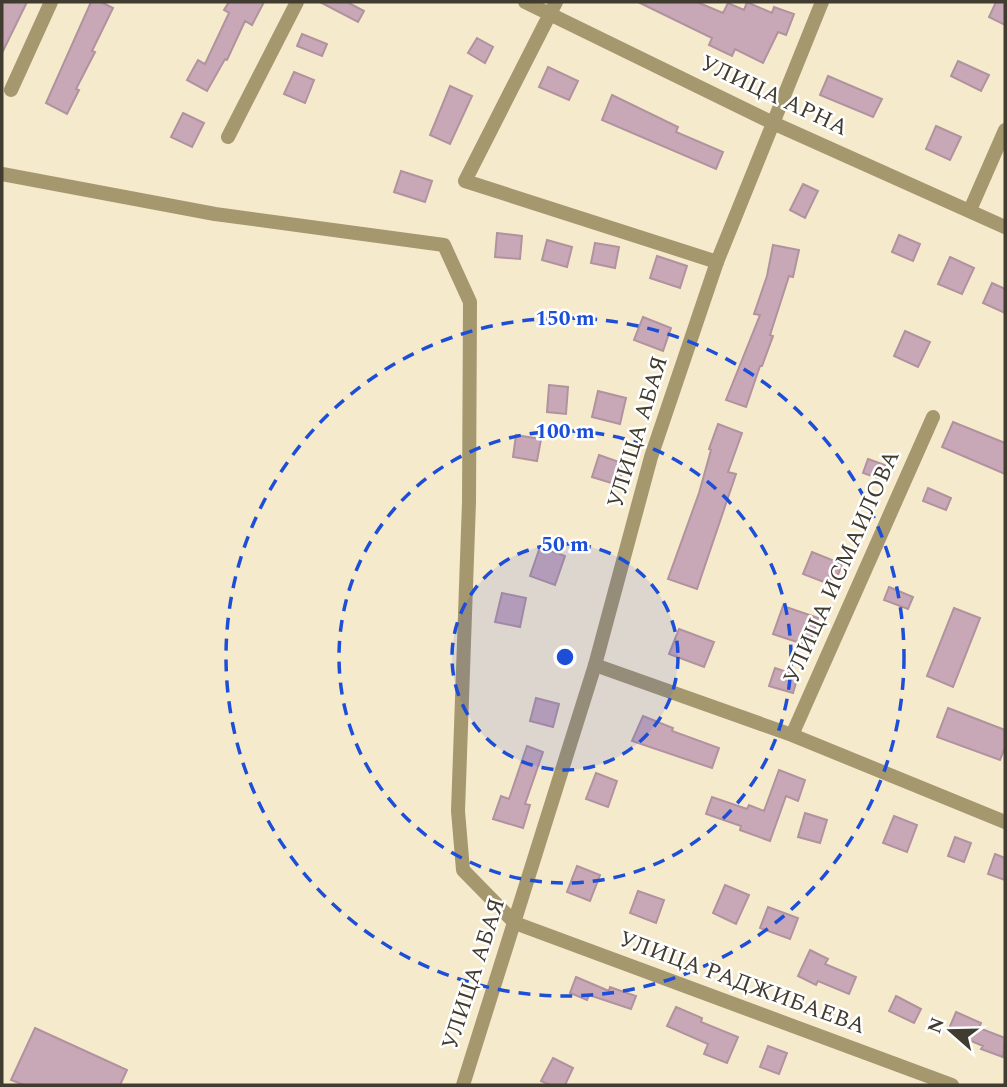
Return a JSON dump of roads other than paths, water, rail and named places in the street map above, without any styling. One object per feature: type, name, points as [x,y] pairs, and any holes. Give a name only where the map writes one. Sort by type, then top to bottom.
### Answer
[{"type":"street","points":[[11,90],[51,2]]},
{"type":"street","points":[[228,137],[297,2]]},
{"type":"street","name":"УЛИЦА АРНА","points":[[525,2],[552,8],[773,123],[1005,227]]},
{"type":"street","name":"УЛИЦА АБАЯ","points":[[465,1085],[595,665],[651,457],[717,262],[822,2]]},
{"type":"street","points":[[552,8],[465,181],[717,262]]},
{"type":"street","points":[[970,210],[1005,130]]},
{"type":"street","points":[[2,174],[215,214],[443,244],[470,302],[469,502],[458,811],[463,870],[515,923]]},
{"type":"street","name":"УЛИЦА ИСМАИЛОВА","points":[[792,735],[933,417]]},
{"type":"street","points":[[595,665],[792,735],[1005,822]]},
{"type":"street","name":"УЛИЦА РАДЖИБАЕВА","points":[[515,923],[952,1085]]}]
